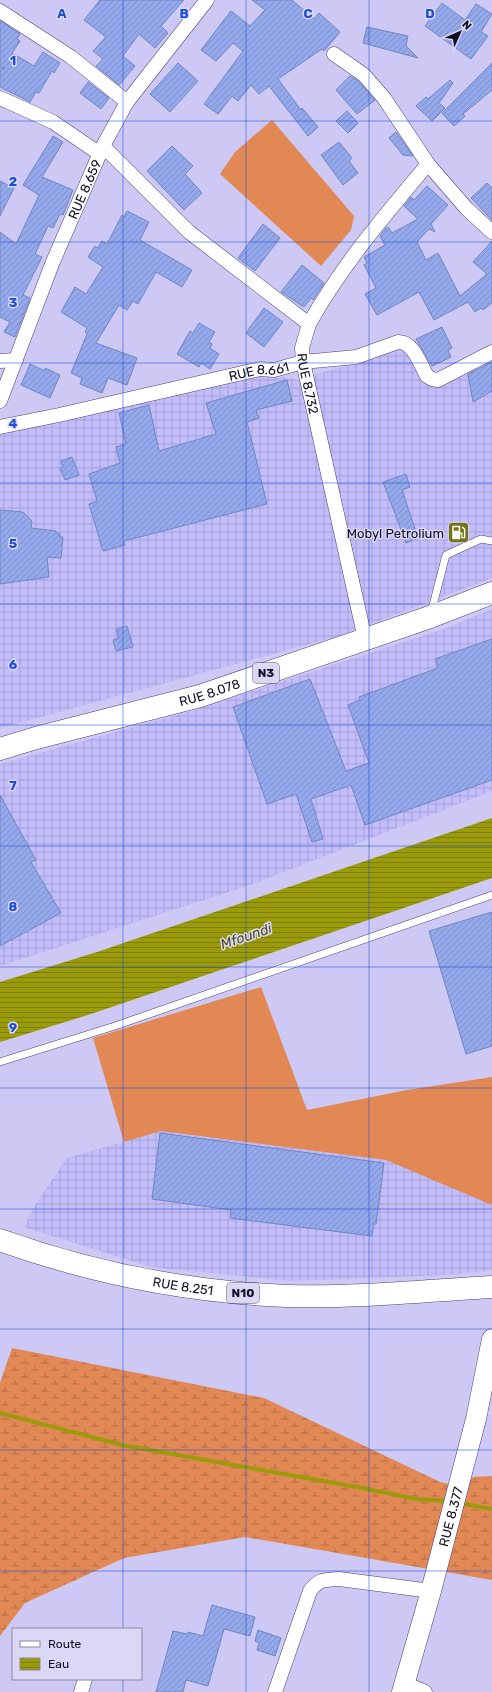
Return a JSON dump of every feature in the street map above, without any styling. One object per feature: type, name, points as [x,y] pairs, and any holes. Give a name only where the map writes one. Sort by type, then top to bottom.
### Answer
[{"type":"highway","name":"RUE 8.078","points":[[0,749],[36,738],[200,696],[430,617],[492,593]]},
{"type":"highway","name":"RUE 8.078","points":[[0,742],[36,738]]},
{"type":"highway","name":"RUE 8.251","points":[[0,1240],[80,1265],[158,1282],[220,1292],[288,1296],[354,1295],[492,1287]]},
{"type":"street","name":"RUE 8.659","points":[[0,401],[52,264],[102,150],[127,102],[203,1]]},
{"type":"street","points":[[0,11],[71,57],[127,102]]},
{"type":"street","points":[[334,54],[364,75],[384,98],[428,164],[467,209],[492,232]]},
{"type":"street","points":[[0,98],[53,122],[102,150],[189,232],[309,324]]},
{"type":"street","name":"RUE 8.732","points":[[365,639],[303,362],[302,348],[309,324],[327,292],[373,229],[428,164]]},
{"type":"street","name":"RUE 8.661","points":[[0,427],[260,369],[274,370],[303,362],[356,357],[398,342],[404,342],[409,345],[427,376],[438,380],[492,352]]},
{"type":"street","points":[[0,361],[16,360]]},
{"type":"street","name":"RUE 8.377","points":[[403,1688],[431,1591],[456,1490],[476,1419],[492,1339]]},
{"type":"street","points":[[276,1692],[310,1591],[316,1583],[325,1580],[339,1579],[431,1591]]},
{"type":"street","points":[[81,1692],[85,1680]]},
{"type":"street","points":[[403,1688],[425,1692]]},
{"type":"lane","points":[[430,617],[446,555],[481,539],[492,541]]},
{"type":"lane","points":[[0,1062],[115,1026],[492,895]]},
{"type":"path","points":[[2,67],[6,70]]},
{"type":"shaded area","points":[[407,346],[428,380],[492,356],[492,578],[339,636],[0,728],[0,434],[63,421],[260,373],[299,380]]},
{"type":"shaded area","points":[[492,609],[492,791],[253,884],[0,966],[0,764],[188,712],[444,629]]},
{"type":"shaded area","points":[[161,1131],[386,1160],[423,1174],[492,1205],[492,1270],[447,1275],[291,1281],[151,1267],[24,1227],[35,1205],[67,1158]]},
{"type":"green space","points":[[272,120],[354,216],[351,230],[321,266],[220,174],[235,152]]},
{"type":"green space","points":[[261,987],[307,1110],[407,1090],[492,1077],[492,1205],[386,1160],[161,1131],[124,1142],[93,1038]]},
{"type":"green space","points":[[12,1348],[264,1398],[440,1482],[462,1487],[473,1477],[492,1476],[492,1580],[245,1537],[124,1558],[25,1603],[0,1636],[0,1383]]},
{"type":"water","name":"Mfoundi","points":[[492,818],[492,878],[88,1015],[0,1042],[0,982],[97,952]]},
{"type":"building","points":[[100,0],[184,0],[161,26],[168,33],[155,48],[139,34],[123,56],[135,66],[119,85],[96,66],[103,59],[93,51],[106,37],[84,20]]},
{"type":"building","points":[[252,0],[292,0],[314,19],[319,13],[340,32],[324,51],[322,49],[278,79],[301,110],[302,108],[318,127],[308,136],[269,86],[259,94],[251,85],[238,101],[232,96],[218,114],[204,104],[243,51],[233,43],[216,61],[201,50],[231,11],[250,26],[265,10]]},
{"type":"building","points":[[442,3],[465,20],[476,4],[492,14],[481,32],[488,36],[471,59],[425,26]]},
{"type":"building","points":[[0,21],[20,34],[17,39],[20,41],[12,53],[34,66],[43,52],[60,63],[54,73],[52,71],[39,93],[36,92],[30,102],[0,87]]},
{"type":"building","points":[[367,27],[408,36],[406,46],[418,58],[363,43]]},
{"type":"building","points":[[178,63],[198,81],[170,112],[150,94]]},
{"type":"building","points":[[492,63],[492,90],[463,114],[465,116],[454,126],[442,113]]},
{"type":"building","points":[[350,76],[358,81],[375,100],[357,114],[336,90]]},
{"type":"building","points":[[450,80],[453,83],[439,103],[445,108],[432,121],[416,106],[426,97],[428,99]]},
{"type":"building","points":[[88,82],[109,98],[101,109],[80,93]]},
{"type":"building","points":[[347,111],[358,123],[348,133],[336,121]]},
{"type":"building","points":[[396,132],[413,156],[403,155],[389,138]]},
{"type":"building","points":[[53,136],[63,142],[42,177],[73,190],[63,215],[60,214],[53,228],[48,226],[35,254],[42,257],[23,295],[30,298],[15,337],[4,332],[10,322],[0,317],[0,232],[16,244],[39,195],[23,185]]},
{"type":"building","points":[[339,142],[352,158],[349,161],[358,173],[343,185],[321,155]]},
{"type":"building","points":[[172,146],[193,166],[185,174],[202,193],[184,210],[147,171]]},
{"type":"building","points":[[0,181],[14,188],[0,216]]},
{"type":"building","points":[[487,183],[492,188],[492,220],[471,198]]},
{"type":"building","points":[[427,186],[448,205],[431,224],[435,232],[429,229],[417,242],[426,260],[438,253],[460,296],[487,274],[473,262],[492,241],[492,303],[483,310],[481,308],[475,312],[468,302],[434,320],[419,292],[377,315],[365,294],[376,288],[364,265],[367,263],[364,257],[385,245],[380,236],[385,229],[388,227],[392,233],[418,219],[404,206],[411,197],[414,200]]},
{"type":"building","points":[[127,211],[149,222],[140,240],[192,270],[182,287],[156,272],[138,304],[133,301],[127,310],[119,305],[96,343],[137,358],[127,385],[108,378],[102,393],[80,384],[82,378],[71,373],[87,334],[85,332],[87,328],[61,312],[75,287],[86,294],[103,267],[88,257],[95,246],[98,248],[102,241],[107,244],[122,215],[124,217]]},
{"type":"building","points":[[263,224],[280,238],[255,271],[238,258]]},
{"type":"building","points":[[302,265],[324,283],[313,300],[311,298],[304,307],[281,292]]},
{"type":"building","points":[[264,308],[283,322],[264,347],[246,333]]},
{"type":"building","points":[[199,323],[215,332],[209,342],[212,344],[210,348],[219,354],[210,369],[201,363],[199,367],[177,354],[190,331],[193,333]]},
{"type":"building","points":[[442,327],[452,348],[448,350],[451,357],[432,366],[416,339]]},
{"type":"building","points":[[492,362],[492,391],[473,402],[468,374]]},
{"type":"building","points":[[30,364],[45,371],[45,368],[60,375],[50,398],[21,385]]},
{"type":"building","points":[[287,380],[292,401],[256,410],[259,418],[247,422],[267,504],[124,541],[125,545],[103,551],[89,504],[97,501],[89,474],[120,463],[116,447],[126,444],[119,413],[149,405],[159,451],[216,434],[206,403]]},
{"type":"building","points":[[72,457],[79,475],[65,480],[60,468],[63,467],[61,461]]},
{"type":"building","points":[[406,474],[410,487],[402,490],[418,538],[406,543],[383,482]]},
{"type":"building","points":[[0,510],[23,512],[32,521],[31,528],[56,531],[56,533],[60,534],[59,537],[63,537],[61,558],[47,557],[49,577],[0,584]]},
{"type":"building","points":[[127,626],[133,647],[116,651],[113,640],[119,638],[116,629]]},
{"type":"building","points":[[492,639],[492,780],[365,825],[351,785],[311,799],[323,839],[312,842],[296,794],[267,804],[233,707],[310,679],[346,771],[369,763],[348,705],[360,700],[359,697],[438,668],[435,659]]},
{"type":"building","points":[[0,795],[36,860],[31,862],[61,913],[0,946]]},
{"type":"building","points":[[492,912],[492,1046],[466,1054],[429,931]]},
{"type":"building","points":[[160,1133],[384,1163],[376,1224],[374,1224],[372,1236],[230,1218],[231,1210],[152,1199]]},
{"type":"building","points":[[212,1605],[255,1617],[250,1636],[224,1629],[208,1686],[186,1680],[183,1692],[156,1692],[173,1631],[187,1634],[188,1632],[203,1636]]},
{"type":"building","points":[[258,1630],[281,1638],[275,1656],[257,1650],[259,1643],[255,1641]]},
{"type":"waterway","points":[[0,1413],[122,1445],[416,1499],[448,1501]]},
{"type":"waterway","points":[[459,1503],[492,1509]]},
{"type":"place","name":"Mobyl Petrolium","points":[[459,533]]}]
